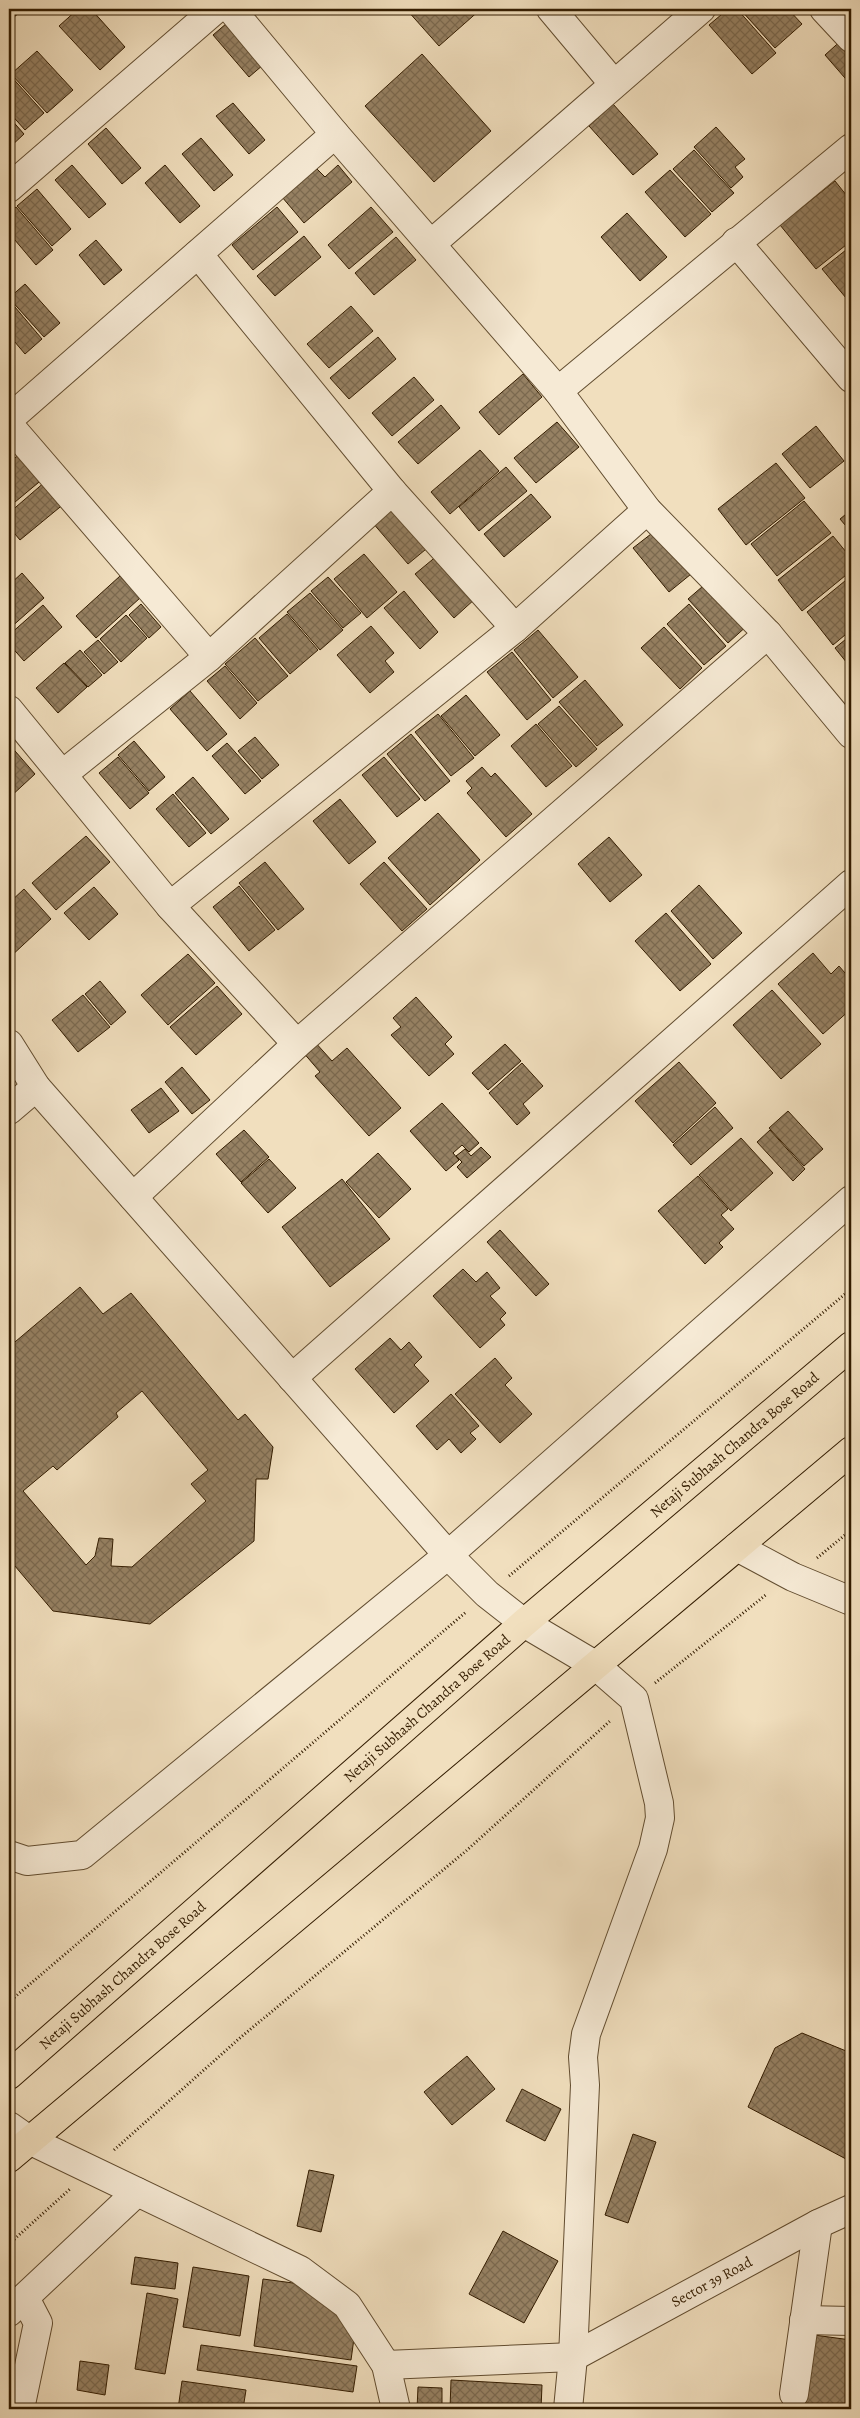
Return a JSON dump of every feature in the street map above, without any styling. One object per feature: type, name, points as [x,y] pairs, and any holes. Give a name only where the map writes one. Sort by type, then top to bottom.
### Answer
[{"type":"main road","name":"Netaji Subhash Chandra Bose Road","points":[[9,2075],[524,1623],[851,1346]]},
{"type":"main road","points":[[9,2158],[19,2133],[595,1665],[851,1451]]},
{"type":"street","points":[[9,188],[216,9]]},
{"type":"street","points":[[231,9],[335,134],[558,391],[648,510],[768,634],[851,734]]},
{"type":"street","points":[[551,9],[613,83]]},
{"type":"street","points":[[431,244],[613,83],[701,9]]},
{"type":"street","points":[[824,9],[851,38]]},
{"type":"street","points":[[9,419],[335,134]]},
{"type":"street","points":[[558,391],[851,148]]},
{"type":"street","points":[[736,242],[851,378]]},
{"type":"street","points":[[198,254],[392,491],[514,628]]},
{"type":"street","points":[[9,425],[209,657]]},
{"type":"street","points":[[63,774],[209,657],[392,491]]},
{"type":"street","points":[[170,906],[514,628],[648,510]]},
{"type":"street","points":[[133,1197],[297,1044],[768,634]]},
{"type":"street","points":[[9,710],[170,906],[297,1044]]},
{"type":"street","points":[[292,1378],[851,884]]},
{"type":"street","points":[[9,1044],[36,1087],[448,1555],[486,1594],[524,1623],[595,1665],[634,1699],[659,1803],[660,1818],[653,1849],[586,2034],[572,2357],[568,2409]]},
{"type":"street","points":[[9,1110],[36,1087]]},
{"type":"street","points":[[9,1855],[27,1861],[82,1855],[448,1555],[851,1200]]},
{"type":"street","points":[[738,1547],[793,1577],[851,1601]]},
{"type":"street","points":[[19,2133],[300,2270],[347,2305],[386,2364],[396,2409]]},
{"type":"street","points":[[20,2409],[38,2324],[17,2305],[137,2192]]},
{"type":"street","name":"Sector 39 Road","points":[[572,2357],[818,2224],[851,2209]]},
{"type":"street","points":[[794,2394],[818,2224]]},
{"type":"street","points":[[804,2320],[851,2321]]},
{"type":"street","points":[[386,2364],[572,2357]]},
{"type":"path","points":[[9,2002],[486,1594],[851,1289]]},
{"type":"path","points":[[9,2244],[241,2037],[466,1851],[634,1699],[752,1604],[793,1577],[851,1530]]},
{"type":"building","points":[[9,9],[24,9],[14,17]]},
{"type":"building","points":[[78,9],[91,9],[125,47],[100,70],[59,26]]},
{"type":"building","points":[[481,9],[439,46],[407,10]]},
{"type":"building","points":[[728,9],[737,9],[776,53],[752,74],[709,25]]},
{"type":"building","points":[[740,9],[788,9],[802,24],[775,48]]},
{"type":"building","points":[[234,17],[270,59],[249,77],[213,35]]},
{"type":"building","points":[[845,37],[851,44],[851,85],[825,55]]},
{"type":"building","points":[[37,51],[73,90],[47,113],[11,74]]},
{"type":"building","points":[[422,54],[491,131],[434,182],[365,106]]},
{"type":"building","points":[[9,74],[44,113],[25,130],[9,112]]},
{"type":"building","points":[[233,103],[265,140],[249,154],[216,116]]},
{"type":"building","points":[[613,104],[658,154],[633,175],[589,126]]},
{"type":"building","points":[[9,117],[24,134],[9,148]]},
{"type":"building","points":[[716,127],[745,159],[735,167],[743,177],[731,188],[694,147]]},
{"type":"building","points":[[106,128],[141,168],[122,184],[88,144]]},
{"type":"building","points":[[201,138],[233,175],[214,191],[182,154]]},
{"type":"building","points":[[694,150],[734,193],[712,212],[673,169]]},
{"type":"building","points":[[72,165],[106,204],[89,218],[55,180]]},
{"type":"building","points":[[165,165],[200,206],[180,223],[145,183]]},
{"type":"building","points":[[338,165],[352,182],[304,223],[282,197],[316,168],[325,177]]},
{"type":"building","points":[[670,170],[711,214],[685,237],[645,192]]},
{"type":"building","points":[[835,181],[851,201],[851,241],[816,269],[780,225]]},
{"type":"building","points":[[37,189],[71,229],[52,246],[17,206]]},
{"type":"building","points":[[16,207],[53,250],[36,265],[9,233],[9,213]]},
{"type":"building","points":[[277,207],[298,232],[253,270],[232,245]]},
{"type":"building","points":[[371,207],[393,232],[349,269],[328,245]]},
{"type":"building","points":[[627,213],[667,257],[640,281],[601,237]]},
{"type":"building","points":[[304,236],[321,257],[275,296],[257,276]]},
{"type":"building","points":[[396,237],[416,260],[374,295],[355,273]]},
{"type":"building","points":[[96,240],[122,270],[104,285],[79,255]]},
{"type":"building","points":[[851,246],[851,304],[822,269]]},
{"type":"building","points":[[25,284],[60,323],[44,337],[9,298]]},
{"type":"building","points":[[9,300],[42,339],[25,354],[9,335]]},
{"type":"building","points":[[351,306],[373,331],[329,368],[307,344]]},
{"type":"building","points":[[378,337],[396,359],[349,399],[330,378]]},
{"type":"building","points":[[523,374],[542,397],[499,435],[479,412]]},
{"type":"building","points":[[414,377],[434,400],[392,436],[372,413]]},
{"type":"building","points":[[441,405],[460,428],[418,464],[398,442]]},
{"type":"building","points":[[557,422],[579,447],[536,483],[514,458]]},
{"type":"building","points":[[816,426],[844,461],[810,488],[782,454]]},
{"type":"building","points":[[480,450],[499,471],[450,514],[431,492]]},
{"type":"building","points":[[22,452],[44,478],[9,507],[9,463]]},
{"type":"building","points":[[776,463],[805,498],[746,545],[718,509]]},
{"type":"building","points":[[506,467],[527,491],[479,531],[459,507]]},
{"type":"building","points":[[46,481],[65,503],[20,540],[9,527],[9,513]]},
{"type":"building","points":[[531,494],[551,517],[504,557],[484,534]]},
{"type":"building","points":[[804,501],[831,533],[777,576],[751,544]]},
{"type":"building","points":[[394,502],[431,545],[408,564],[372,522]]},
{"type":"building","points":[[851,510],[851,532],[840,519]]},
{"type":"building","points":[[660,527],[696,570],[669,592],[633,548]]},
{"type":"building","points":[[833,536],[851,558],[851,571],[802,611],[778,580]]},
{"type":"building","points":[[364,554],[397,592],[367,618],[334,579]]},
{"type":"building","points":[[438,555],[476,598],[454,618],[415,574]]},
{"type":"building","points":[[22,573],[44,598],[9,629],[9,585]]},
{"type":"building","points":[[120,576],[140,598],[96,638],[76,616]]},
{"type":"building","points":[[851,576],[851,630],[833,645],[807,612]]},
{"type":"building","points":[[328,577],[361,613],[343,628],[311,591]]},
{"type":"building","points":[[710,580],[749,624],[728,643],[688,599]]},
{"type":"building","points":[[404,591],[438,632],[420,649],[384,608]]},
{"type":"building","points":[[310,593],[343,630],[320,650],[287,612]]},
{"type":"building","points":[[141,604],[161,627],[149,638],[129,615]]},
{"type":"building","points":[[689,604],[726,646],[704,665],[667,624]]},
{"type":"building","points":[[43,605],[62,627],[24,661],[9,644],[9,635]]},
{"type":"building","points":[[287,614],[318,650],[290,674],[259,638]]},
{"type":"building","points":[[126,615],[147,638],[121,662],[100,639]]},
{"type":"building","points":[[371,626],[394,653],[385,661],[394,672],[370,693],[337,655]]},
{"type":"building","points":[[664,627],[702,668],[680,689],[641,648]]},
{"type":"building","points":[[538,630],[578,677],[553,698],[514,650]]},
{"type":"building","points":[[851,635],[851,668],[835,648]]},
{"type":"building","points":[[255,638],[288,676],[258,701],[225,664]]},
{"type":"building","points":[[98,640],[118,662],[104,674],[84,652]]},
{"type":"building","points":[[80,650],[102,675],[88,687],[65,663]]},
{"type":"building","points":[[512,652],[551,700],[527,720],[487,672]]},
{"type":"building","points":[[64,663],[87,687],[58,713],[36,688]]},
{"type":"building","points":[[225,666],[257,703],[240,719],[207,681]]},
{"type":"building","points":[[585,680],[623,725],[597,746],[559,702]]},
{"type":"building","points":[[190,691],[227,734],[207,751],[170,709]]},
{"type":"building","points":[[466,695],[500,735],[475,756],[441,716]]},
{"type":"building","points":[[559,706],[597,749],[576,767],[538,724]]},
{"type":"building","points":[[438,714],[474,758],[451,776],[415,732]]},
{"type":"building","points":[[536,724],[572,766],[546,787],[511,746]]},
{"type":"building","points":[[411,734],[450,781],[425,801],[387,754]]},
{"type":"building","points":[[255,737],[279,765],[262,779],[238,751]]},
{"type":"building","points":[[134,741],[165,777],[149,791],[118,755]]},
{"type":"building","points":[[227,743],[261,781],[245,794],[212,756]]},
{"type":"building","points":[[9,744],[35,774],[9,798]]},
{"type":"building","points":[[118,757],[149,793],[130,809],[99,773]]},
{"type":"building","points":[[384,757],[420,799],[397,817],[362,775]]},
{"type":"building","points":[[482,767],[491,777],[495,773],[532,814],[506,837],[467,793],[472,788],[466,781]]},
{"type":"building","points":[[193,777],[229,819],[211,834],[175,793]]},
{"type":"building","points":[[173,794],[206,833],[189,847],[156,809]]},
{"type":"building","points":[[340,799],[376,842],[349,864],[313,821]]},
{"type":"building","points":[[438,813],[480,860],[430,905],[388,858]]},
{"type":"building","points":[[86,836],[110,862],[56,910],[32,883]]},
{"type":"building","points":[[609,837],[642,875],[610,902],[578,864]]},
{"type":"building","points":[[265,862],[304,909],[278,930],[239,883]]},
{"type":"building","points":[[384,862],[427,909],[402,931],[360,884]]},
{"type":"building","points":[[699,885],[742,933],[713,959],[671,911]]},
{"type":"building","points":[[239,886],[275,930],[249,951],[213,907]]},
{"type":"building","points":[[94,887],[118,914],[89,940],[64,913]]},
{"type":"building","points":[[24,889],[51,919],[9,958],[9,903]]},
{"type":"building","points":[[666,913],[711,964],[680,991],[635,941]]},
{"type":"building","points":[[813,953],[831,974],[839,966],[851,980],[851,1009],[823,1034],[778,984]]},
{"type":"building","points":[[188,954],[215,983],[168,1025],[141,995]]},
{"type":"building","points":[[100,981],[126,1012],[111,1025],[85,994]]},
{"type":"building","points":[[217,986],[242,1014],[196,1055],[170,1027]]},
{"type":"building","points":[[772,990],[821,1044],[781,1079],[733,1025]]},
{"type":"building","points":[[83,995],[110,1027],[78,1052],[52,1020]]},
{"type":"building","points":[[416,997],[452,1037],[445,1044],[454,1054],[429,1076],[391,1035],[401,1027],[393,1018]]},
{"type":"building","points":[[314,1041],[332,1061],[347,1048],[401,1108],[369,1136],[315,1076],[320,1072],[302,1051]]},
{"type":"building","points":[[505,1044],[521,1061],[488,1090],[472,1073]]},
{"type":"building","points":[[679,1062],[716,1103],[673,1143],[635,1101]]},
{"type":"building","points":[[522,1063],[543,1086],[523,1104],[530,1113],[517,1125],[489,1093]]},
{"type":"building","points":[[182,1067],[210,1100],[192,1114],[165,1082]]},
{"type":"building","points":[[161,1088],[179,1111],[149,1133],[131,1110]]},
{"type":"building","points":[[442,1103],[479,1143],[469,1152],[462,1145],[453,1153],[459,1160],[446,1171],[410,1131]]},
{"type":"building","points":[[715,1107],[733,1128],[691,1165],[673,1145]]},
{"type":"building","points":[[788,1111],[823,1149],[804,1166],[769,1128]]},
{"type":"building","points":[[244,1130],[269,1157],[241,1182],[216,1154]]},
{"type":"building","points":[[770,1130],[805,1169],[793,1181],[757,1142]]},
{"type":"building","points":[[741,1138],[773,1173],[731,1211],[699,1175]]},
{"type":"building","points":[[481,1147],[491,1157],[467,1178],[457,1167],[462,1162],[456,1156],[465,1149],[471,1156]]},
{"type":"building","points":[[378,1153],[411,1189],[379,1218],[346,1182]]},
{"type":"building","points":[[269,1159],[296,1188],[268,1213],[241,1183]]},
{"type":"building","points":[[698,1176],[728,1209],[721,1215],[734,1229],[719,1243],[723,1247],[705,1264],[658,1211]]},
{"type":"building","points":[[342,1179],[390,1239],[330,1287],[282,1227]]},
{"type":"building","points":[[500,1230],[549,1284],[536,1296],[487,1242]]},
{"type":"building","points":[[463,1269],[476,1282],[487,1272],[500,1288],[490,1296],[506,1313],[500,1319],[505,1325],[480,1348],[433,1296]]},
{"type":"building","points":[[80,1287],[103,1314],[131,1293],[238,1420],[245,1414],[273,1447],[268,1479],[256,1479],[254,1541],[150,1624],[53,1611],[9,1559],[9,1347]],"holes":[[[142,1391],[208,1470],[191,1484],[206,1501],[132,1567],[111,1566],[113,1539],[99,1538],[95,1556],[86,1565],[23,1491],[53,1466],[57,1470],[118,1417],[116,1413]]]},
{"type":"building","points":[[390,1338],[401,1350],[409,1342],[422,1357],[414,1365],[429,1381],[394,1413],[355,1369]]},
{"type":"building","points":[[495,1358],[512,1378],[505,1385],[532,1414],[500,1443],[455,1394]]},
{"type":"building","points":[[451,1394],[479,1426],[470,1433],[476,1439],[461,1453],[449,1439],[437,1450],[416,1426]]},
{"type":"building","points":[[802,2033],[851,2053],[851,2150],[846,2159],[748,2107],[775,2048]]},
{"type":"building","points":[[467,2056],[495,2089],[452,2125],[424,2092]]},
{"type":"building","points":[[522,2089],[561,2109],[545,2141],[506,2121]]},
{"type":"building","points":[[633,2134],[656,2142],[628,2223],[605,2215]]},
{"type":"building","points":[[309,2170],[334,2175],[321,2232],[297,2226]]},
{"type":"building","points":[[503,2231],[558,2261],[524,2323],[469,2294]]},
{"type":"building","points":[[135,2257],[178,2263],[175,2289],[131,2284]]},
{"type":"building","points":[[193,2267],[249,2276],[240,2336],[183,2327]]},
{"type":"building","points":[[263,2279],[323,2287],[355,2331],[351,2360],[254,2346]]},
{"type":"building","points":[[147,2293],[178,2299],[165,2374],[135,2369]]},
{"type":"building","points":[[814,2335],[851,2340],[851,2409],[804,2409]]},
{"type":"building","points":[[201,2345],[357,2366],[353,2392],[197,2370]]},
{"type":"building","points":[[80,2361],[109,2365],[105,2395],[77,2390]]},
{"type":"building","points":[[451,2380],[542,2385],[541,2409],[450,2409]]},
{"type":"building","points":[[182,2381],[246,2390],[243,2409],[178,2409]]},
{"type":"building","points":[[418,2387],[442,2388],[442,2409],[417,2409]]}]
